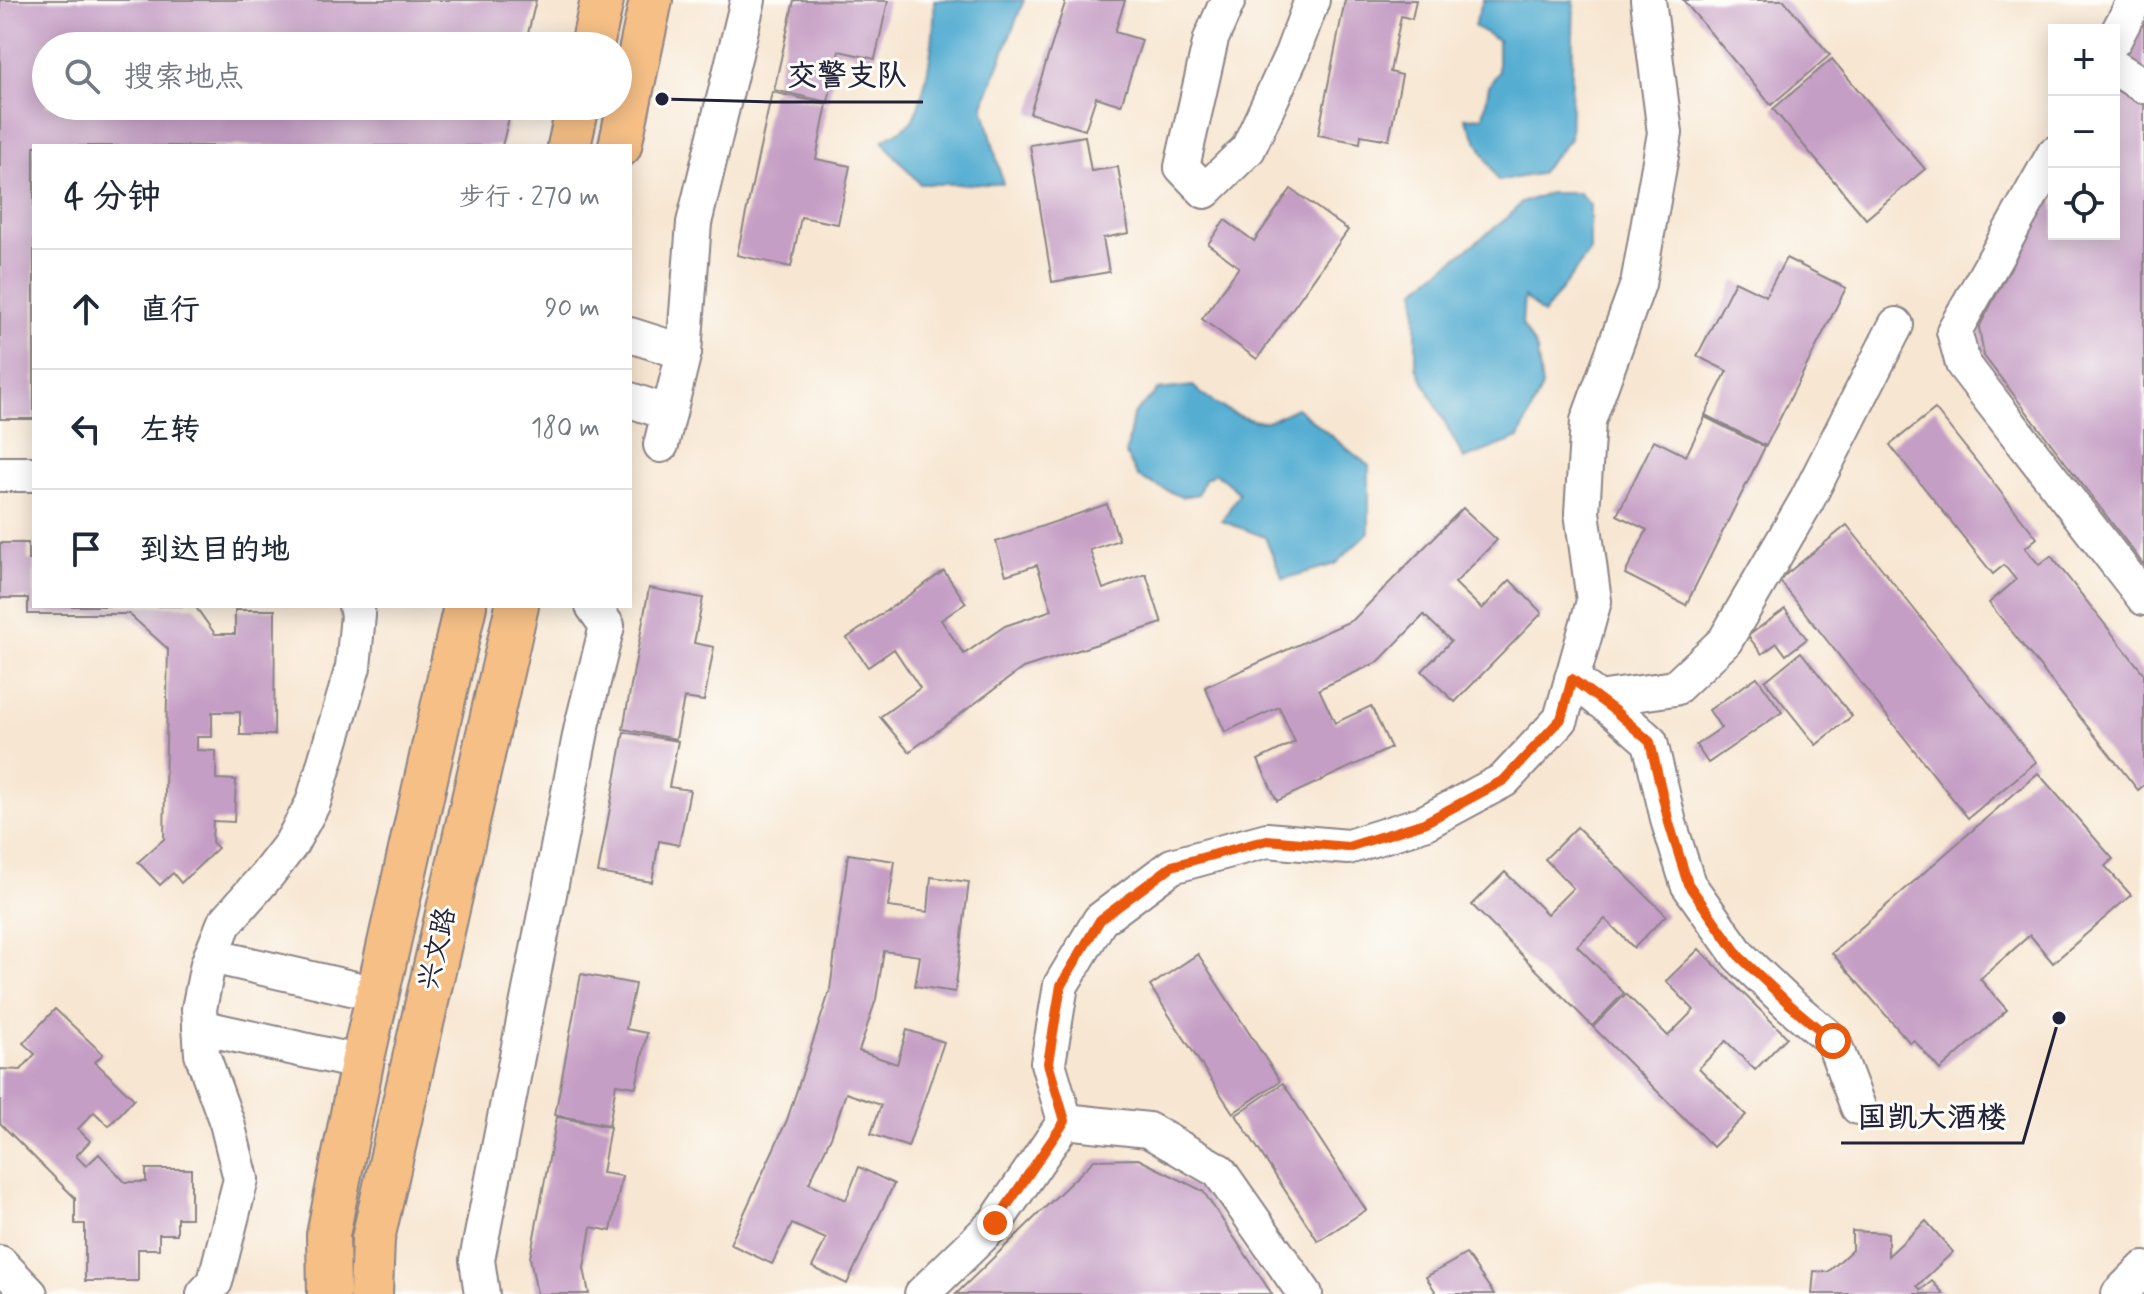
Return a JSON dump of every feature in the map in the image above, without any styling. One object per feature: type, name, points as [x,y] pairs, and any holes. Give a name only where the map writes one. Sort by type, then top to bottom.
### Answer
[{"type":"main road","points":[[595,32],[602,0]]},
{"type":"main road","points":[[632,89],[651,0]]},
{"type":"main road","points":[[569,144],[575,120]]},
{"type":"main road","points":[[620,144],[626,120]]},
{"type":"main road","name":"兴文路","points":[[329,1294],[328,1235],[377,994],[465,608]]},
{"type":"main road","name":"兴文路","points":[[371,1294],[376,1224],[517,608]]},
{"type":"street","points":[[632,402],[665,429],[684,352],[694,223],[748,0]]},
{"type":"street","points":[[1228,0],[1211,39],[1182,167],[1205,191],[1248,149],[1292,54],[1312,0]]},
{"type":"street","points":[[1065,1121],[1048,1063],[1061,985],[1100,920],[1172,866],[1267,840],[1348,847],[1424,823],[1504,780],[1585,689],[1594,601],[1582,512],[1588,421],[1638,284],[1665,133],[1648,0]]},
{"type":"street","points":[[2120,29],[2135,0]]},
{"type":"street","points":[[2120,71],[2144,86]]},
{"type":"street","points":[[2048,165],[1954,331],[1963,364],[2144,598]]},
{"type":"street","points":[[1585,689],[1675,688],[1725,641],[1807,500],[1896,325]]},
{"type":"street","points":[[632,336],[684,352]]},
{"type":"street","points":[[0,474],[32,474]]},
{"type":"street","points":[[204,1294],[215,1282],[241,1179],[227,1123],[202,1054],[199,1009],[211,956],[224,924],[291,844],[313,803],[353,667],[356,608]]},
{"type":"street","points":[[482,1294],[477,1260],[582,726],[607,626],[594,608]]},
{"type":"street","points":[[1585,689],[1650,742],[1669,823],[1688,884],[1739,956],[1833,1041],[1858,1107]]},
{"type":"street","points":[[211,956],[377,994]]},
{"type":"street","points":[[200,1027],[362,1063]]},
{"type":"street","points":[[922,1294],[995,1223],[1065,1121]]},
{"type":"street","points":[[1065,1121],[1148,1130],[1219,1171],[1305,1294]]},
{"type":"street","points":[[0,1263],[30,1294]]},
{"type":"street","points":[[2119,1294],[2144,1269]]},
{"type":"water","points":[[934,0],[1024,0],[983,105],[1003,184],[920,184],[882,141],[911,122],[918,107],[930,61]]},
{"type":"water","points":[[1483,0],[1574,1],[1570,139],[1539,174],[1498,181],[1465,118],[1483,117],[1489,86],[1498,72],[1498,40],[1474,26]]},
{"type":"water","points":[[1549,193],[1579,193],[1590,205],[1590,251],[1543,314],[1524,297],[1522,324],[1537,350],[1542,387],[1519,438],[1464,459],[1416,367],[1416,289],[1507,218],[1521,203]]},
{"type":"water","points":[[1193,386],[1217,404],[1247,419],[1266,421],[1296,408],[1369,466],[1369,532],[1335,564],[1283,579],[1265,537],[1222,521],[1239,493],[1216,473],[1204,480],[1198,494],[1181,497],[1138,477],[1126,455],[1133,415],[1158,390]]},
{"type":"building","points":[[0,0],[536,0],[528,32],[32,32],[32,120],[508,120],[502,144],[32,144],[32,419],[0,419]]},
{"type":"building","points":[[794,0],[888,1],[875,59],[839,51],[828,102],[774,90]]},
{"type":"building","points":[[1066,0],[1125,0],[1115,32],[1142,40],[1121,105],[1096,97],[1085,130],[1030,113]]},
{"type":"building","points":[[1345,0],[1416,0],[1412,19],[1401,16],[1390,72],[1402,75],[1389,140],[1361,135],[1360,143],[1318,135]]},
{"type":"building","points":[[1683,0],[1784,0],[1830,55],[1771,105]]},
{"type":"building","points":[[2144,20],[2144,565],[1984,356],[1979,327],[2048,198],[2048,240],[2120,240],[2120,65]]},
{"type":"building","points":[[1832,59],[1925,169],[1866,219],[1773,109]]},
{"type":"building","points":[[772,92],[827,104],[816,159],[850,166],[838,224],[801,217],[791,267],[737,255]]},
{"type":"building","points":[[1085,136],[1091,171],[1118,167],[1129,233],[1103,238],[1109,272],[1052,282],[1030,145]]},
{"type":"building","points":[[1291,189],[1348,230],[1257,359],[1202,319],[1239,267],[1208,244],[1225,220],[1254,241]]},
{"type":"building","points":[[1786,258],[1846,288],[1766,446],[1705,415],[1727,371],[1697,356],[1735,281],[1766,296]]},
{"type":"building","points":[[1935,409],[2037,538],[2025,548],[2039,565],[2051,556],[2144,674],[2144,785],[2138,790],[1989,603],[2016,580],[2004,565],[1993,574],[1890,445]]},
{"type":"building","points":[[1705,417],[1765,447],[1686,605],[1625,574],[1647,530],[1617,515],[1654,440],[1686,456]]},
{"type":"building","points":[[1107,504],[1119,540],[1090,550],[1103,589],[1146,574],[1162,623],[1023,668],[909,752],[880,717],[920,688],[894,649],[868,667],[847,638],[944,571],[966,603],[941,620],[964,654],[1005,626],[1052,610],[1037,565],[1006,575],[996,542]]},
{"type":"building","points":[[1463,508],[1497,540],[1455,583],[1482,609],[1510,580],[1542,613],[1455,702],[1422,671],[1451,641],[1424,615],[1378,662],[1319,689],[1335,723],[1371,706],[1391,748],[1277,801],[1258,760],[1295,742],[1279,707],[1225,732],[1205,687],[1353,620]]},
{"type":"building","points":[[1847,525],[2036,762],[1968,818],[1779,580]]},
{"type":"building","points":[[0,543],[28,543],[28,560],[32,560],[32,608],[196,608],[215,634],[235,634],[235,610],[275,610],[274,735],[240,735],[240,712],[212,712],[212,737],[197,737],[197,750],[216,751],[216,779],[236,780],[234,822],[213,821],[212,842],[218,848],[181,883],[173,873],[160,885],[138,862],[164,839],[168,649],[129,614],[28,614],[28,598],[0,598]]},
{"type":"building","points":[[649,588],[703,598],[694,643],[714,647],[704,701],[684,698],[676,739],[623,729]]},
{"type":"building","points":[[1785,609],[1807,639],[1786,655],[1777,643],[1762,654],[1748,636]]},
{"type":"building","points":[[1801,652],[1852,716],[1816,745],[1765,681]]},
{"type":"building","points":[[1757,677],[1782,712],[1708,763],[1696,745],[1721,728],[1709,710]]},
{"type":"building","points":[[624,732],[678,741],[669,787],[690,790],[679,845],[659,841],[652,882],[598,873]]},
{"type":"building","points":[[2038,773],[2113,859],[2105,866],[2131,895],[2053,963],[2030,935],[1980,979],[2007,1010],[1940,1070],[1914,1040],[1910,1043],[1832,953]]},
{"type":"building","points":[[1577,827],[1666,915],[1634,948],[1605,919],[1577,946],[1624,993],[1592,1026],[1472,905],[1505,872],[1547,914],[1573,888],[1545,859]]},
{"type":"building","points":[[848,854],[895,861],[888,907],[928,912],[931,877],[969,882],[955,992],[915,986],[920,956],[884,951],[876,999],[859,1051],[897,1064],[907,1030],[944,1042],[908,1147],[871,1134],[881,1105],[846,1093],[831,1137],[809,1183],[846,1200],[859,1167],[894,1184],[847,1284],[812,1267],[826,1239],[792,1224],[772,1264],[730,1244],[787,1120],[830,990]]},
{"type":"building","points":[[1699,949],[1787,1037],[1755,1070],[1726,1041],[1699,1068],[1746,1115],[1713,1147],[1593,1027],[1626,994],[1668,1036],[1694,1010],[1666,981]]},
{"type":"building","points":[[1198,954],[1280,1081],[1233,1113],[1150,986]]},
{"type":"building","points":[[581,974],[635,984],[626,1029],[647,1033],[636,1087],[616,1084],[609,1125],[555,1115]]},
{"type":"building","points":[[55,1009],[103,1054],[95,1062],[134,1099],[109,1126],[94,1112],[78,1129],[90,1141],[76,1156],[86,1166],[99,1154],[125,1182],[146,1182],[146,1169],[191,1169],[191,1218],[177,1218],[177,1234],[159,1234],[159,1249],[138,1249],[138,1281],[85,1281],[85,1224],[75,1224],[75,1198],[0,1123],[0,1069],[21,1070],[35,1054],[23,1043]]},
{"type":"building","points":[[1283,1083],[1366,1210],[1318,1241],[1236,1115]]},
{"type":"building","points":[[557,1117],[610,1127],[602,1173],[622,1176],[611,1231],[591,1227],[584,1268],[589,1294],[537,1294],[530,1258]]},
{"type":"building","points":[[1138,1159],[1203,1191],[1272,1294],[956,1294],[1094,1160]]},
{"type":"building","points":[[1926,1221],[1953,1252],[1917,1286],[1921,1290],[1932,1281],[1944,1294],[1812,1294],[1814,1271],[1828,1272],[1852,1250],[1852,1231],[1888,1233],[1888,1256]]},
{"type":"building","points":[[1466,1254],[1494,1294],[1437,1294],[1426,1277]]},
{"type":"place","name":"交警支队","points":[[662,99]]},
{"type":"place","name":"国凯大酒楼","points":[[2059,1018]]},
{"type":"route","points":[[995,1223],[1065,1121],[1048,1063],[1061,985],[1100,920],[1172,866],[1267,840],[1348,847],[1424,823],[1504,780],[1561,719],[1572,679],[1650,742],[1669,823],[1688,884],[1739,956],[1833,1041]]}]
